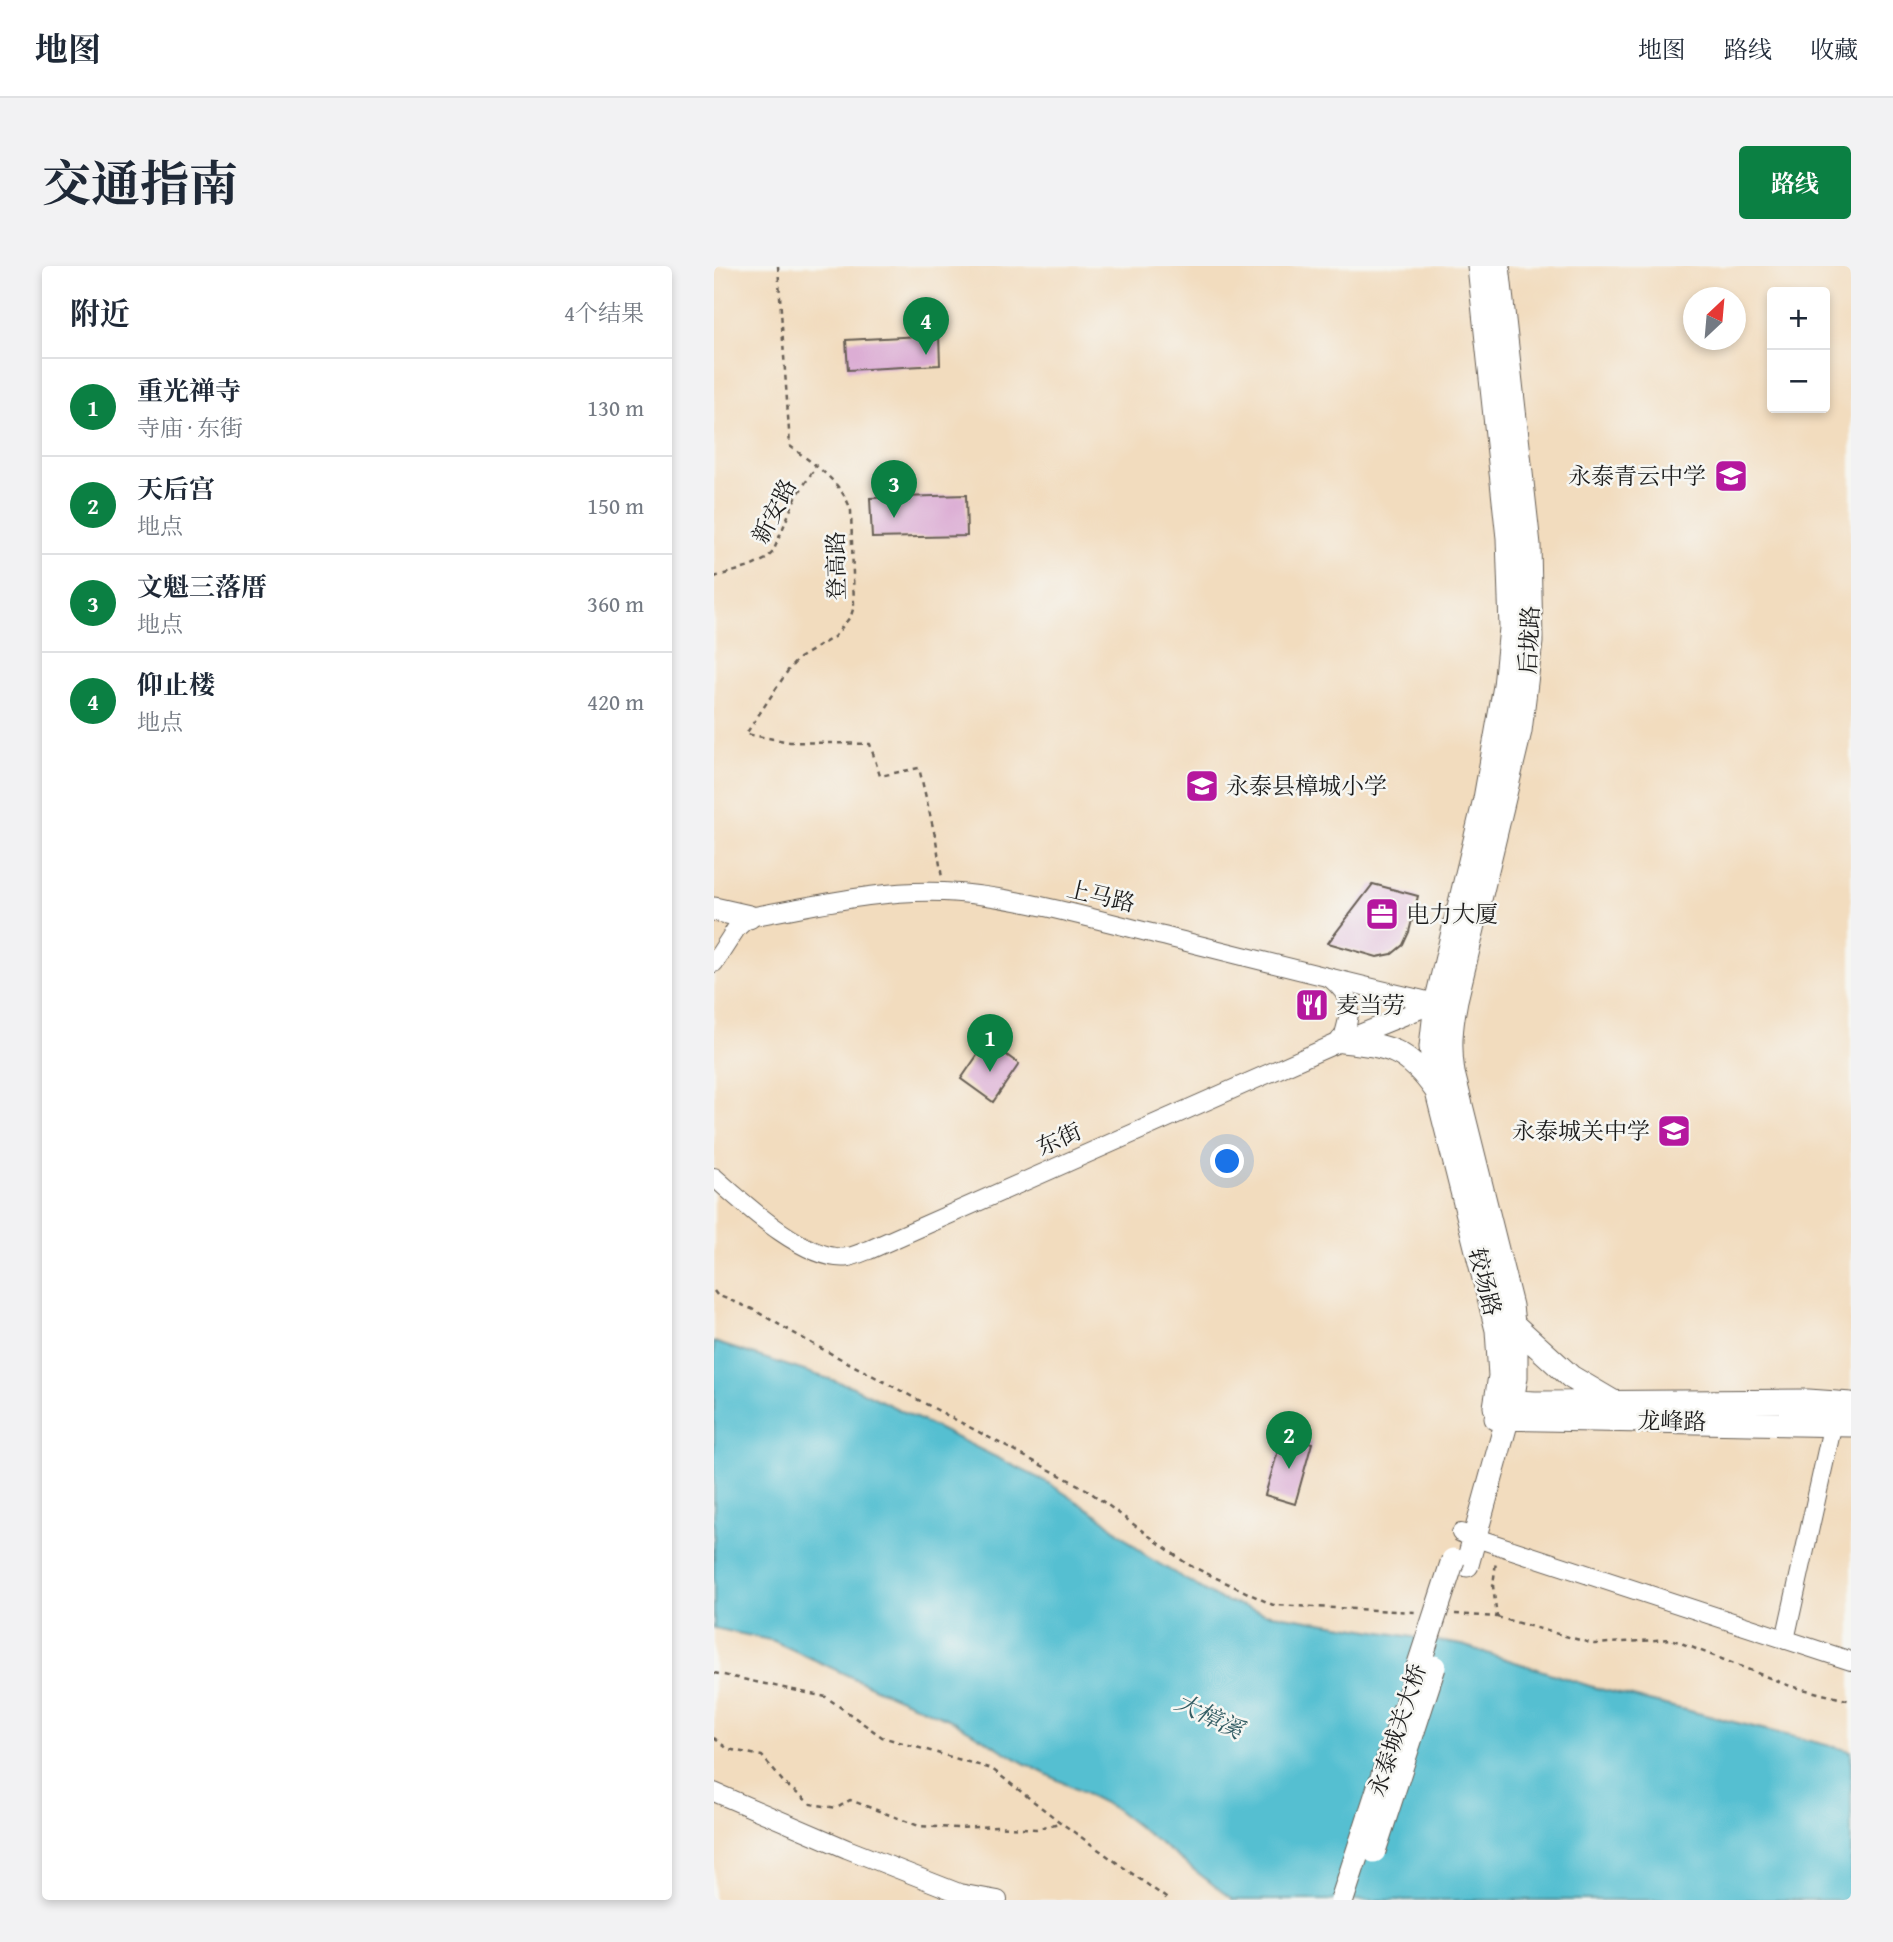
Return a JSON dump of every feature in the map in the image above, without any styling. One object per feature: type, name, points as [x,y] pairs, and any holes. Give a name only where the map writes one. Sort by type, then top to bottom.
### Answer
[{"type":"main road","name":"后垅路","points":[[1446,1005],[1505,686],[1511,628],[1508,538],[1479,266]]},
{"type":"main road","name":"后垅路","points":[[1446,1005],[1520,731],[1531,642],[1529,545],[1498,266]]},
{"type":"main road","points":[[714,909],[749,917]]},
{"type":"main road","name":"较场路","points":[[1446,1005],[1431,1047],[1437,1092],[1497,1330],[1502,1410]]},
{"type":"main road","name":"较场路","points":[[1446,1005],[1453,1073],[1511,1306],[1516,1377],[1502,1410],[1460,1562]]},
{"type":"main road","points":[[1342,1041],[1380,1045],[1400,1053],[1420,1069],[1437,1092]]},
{"type":"main road","points":[[1514,1325],[1571,1377],[1612,1402]]},
{"type":"main road","name":"龙峰路","points":[[1502,1410],[1612,1402],[1808,1401],[1851,1404]]},
{"type":"main road","name":"龙峰路","points":[[1502,1410],[1842,1424]]},
{"type":"main road","name":"永泰城关大桥","points":[[1342,1900],[1460,1562]]},
{"type":"main road","name":"永泰城关大桥","points":[[1358,1900],[1460,1562]]},
{"type":"street","name":"上马路","points":[[749,917],[854,898],[912,892],[982,896],[1080,916],[1446,1005]]},
{"type":"street","points":[[714,963],[736,929],[749,917]]},
{"type":"street","points":[[1330,978],[1343,988],[1348,996],[1350,1009],[1342,1041]]},
{"type":"street","name":"东街","points":[[714,1177],[741,1201],[799,1244],[825,1255],[846,1257],[869,1250],[1342,1041],[1446,1005]]},
{"type":"street","points":[[1786,1640],[1842,1424]]},
{"type":"street","points":[[1468,1536],[1851,1661]]},
{"type":"street","points":[[714,1792],[959,1893],[998,1900]]},
{"type":"path","name":"登高路","points":[[778,266],[790,446],[828,476],[844,494],[851,511],[854,606],[850,616],[834,636],[799,659],[789,669],[747,734],[790,742],[870,744],[880,775],[919,768],[936,840],[944,892]]},
{"type":"path","name":"新安路","points":[[714,577],[750,568],[773,552],[795,499],[816,466]]},
{"type":"path","points":[[714,1291],[1086,1489],[1187,1564],[1273,1605],[1416,1612]]},
{"type":"path","points":[[1497,1617],[1493,1586],[1498,1546]]},
{"type":"path","points":[[1456,1614],[1497,1617],[1594,1644],[1671,1639],[1790,1686],[1851,1701]]},
{"type":"path","points":[[714,1673],[826,1698],[882,1737],[992,1769],[1060,1822],[1169,1900]]},
{"type":"path","points":[[714,1738],[728,1749],[762,1755],[785,1784],[811,1804],[837,1808],[850,1800],[919,1826],[932,1827],[997,1826],[1035,1829],[1060,1822]]},
{"type":"water","name":"大樟溪","points":[[714,1342],[851,1386],[1047,1482],[1101,1517],[1146,1556],[1219,1599],[1265,1613],[1462,1645],[1596,1688],[1851,1751],[1851,1900],[1233,1900],[1114,1808],[1024,1763],[953,1721],[774,1641],[714,1628]]},
{"type":"building","points":[[939,335],[940,365],[848,370],[846,340]]},
{"type":"building","points":[[966,495],[967,536],[872,538],[870,498]]},
{"type":"building","name":"电力大厦","points":[[1373,884],[1418,896],[1403,945],[1392,954],[1377,957],[1328,943]]},
{"type":"building","points":[[987,1041],[1019,1064],[993,1102],[961,1079]]},
{"type":"building","points":[[1283,1434],[1312,1443],[1295,1504],[1265,1495]]},
{"type":"place","name":"仰止楼","points":[[926,355]]},
{"type":"place","name":"永泰青云中学","points":[[1731,476]]},
{"type":"place","name":"文魁三落厝","points":[[894,518]]},
{"type":"place","name":"永泰县樟城小学","points":[[1202,786]]},
{"type":"place","name":"电力大厦","points":[[1382,914]]},
{"type":"place","name":"麦当劳","points":[[1312,1005]]},
{"type":"place","name":"重光禅寺","points":[[990,1072]]},
{"type":"place","name":"永泰城关中学","points":[[1674,1131]]},
{"type":"place","name":"天后宫","points":[[1289,1469]]}]
